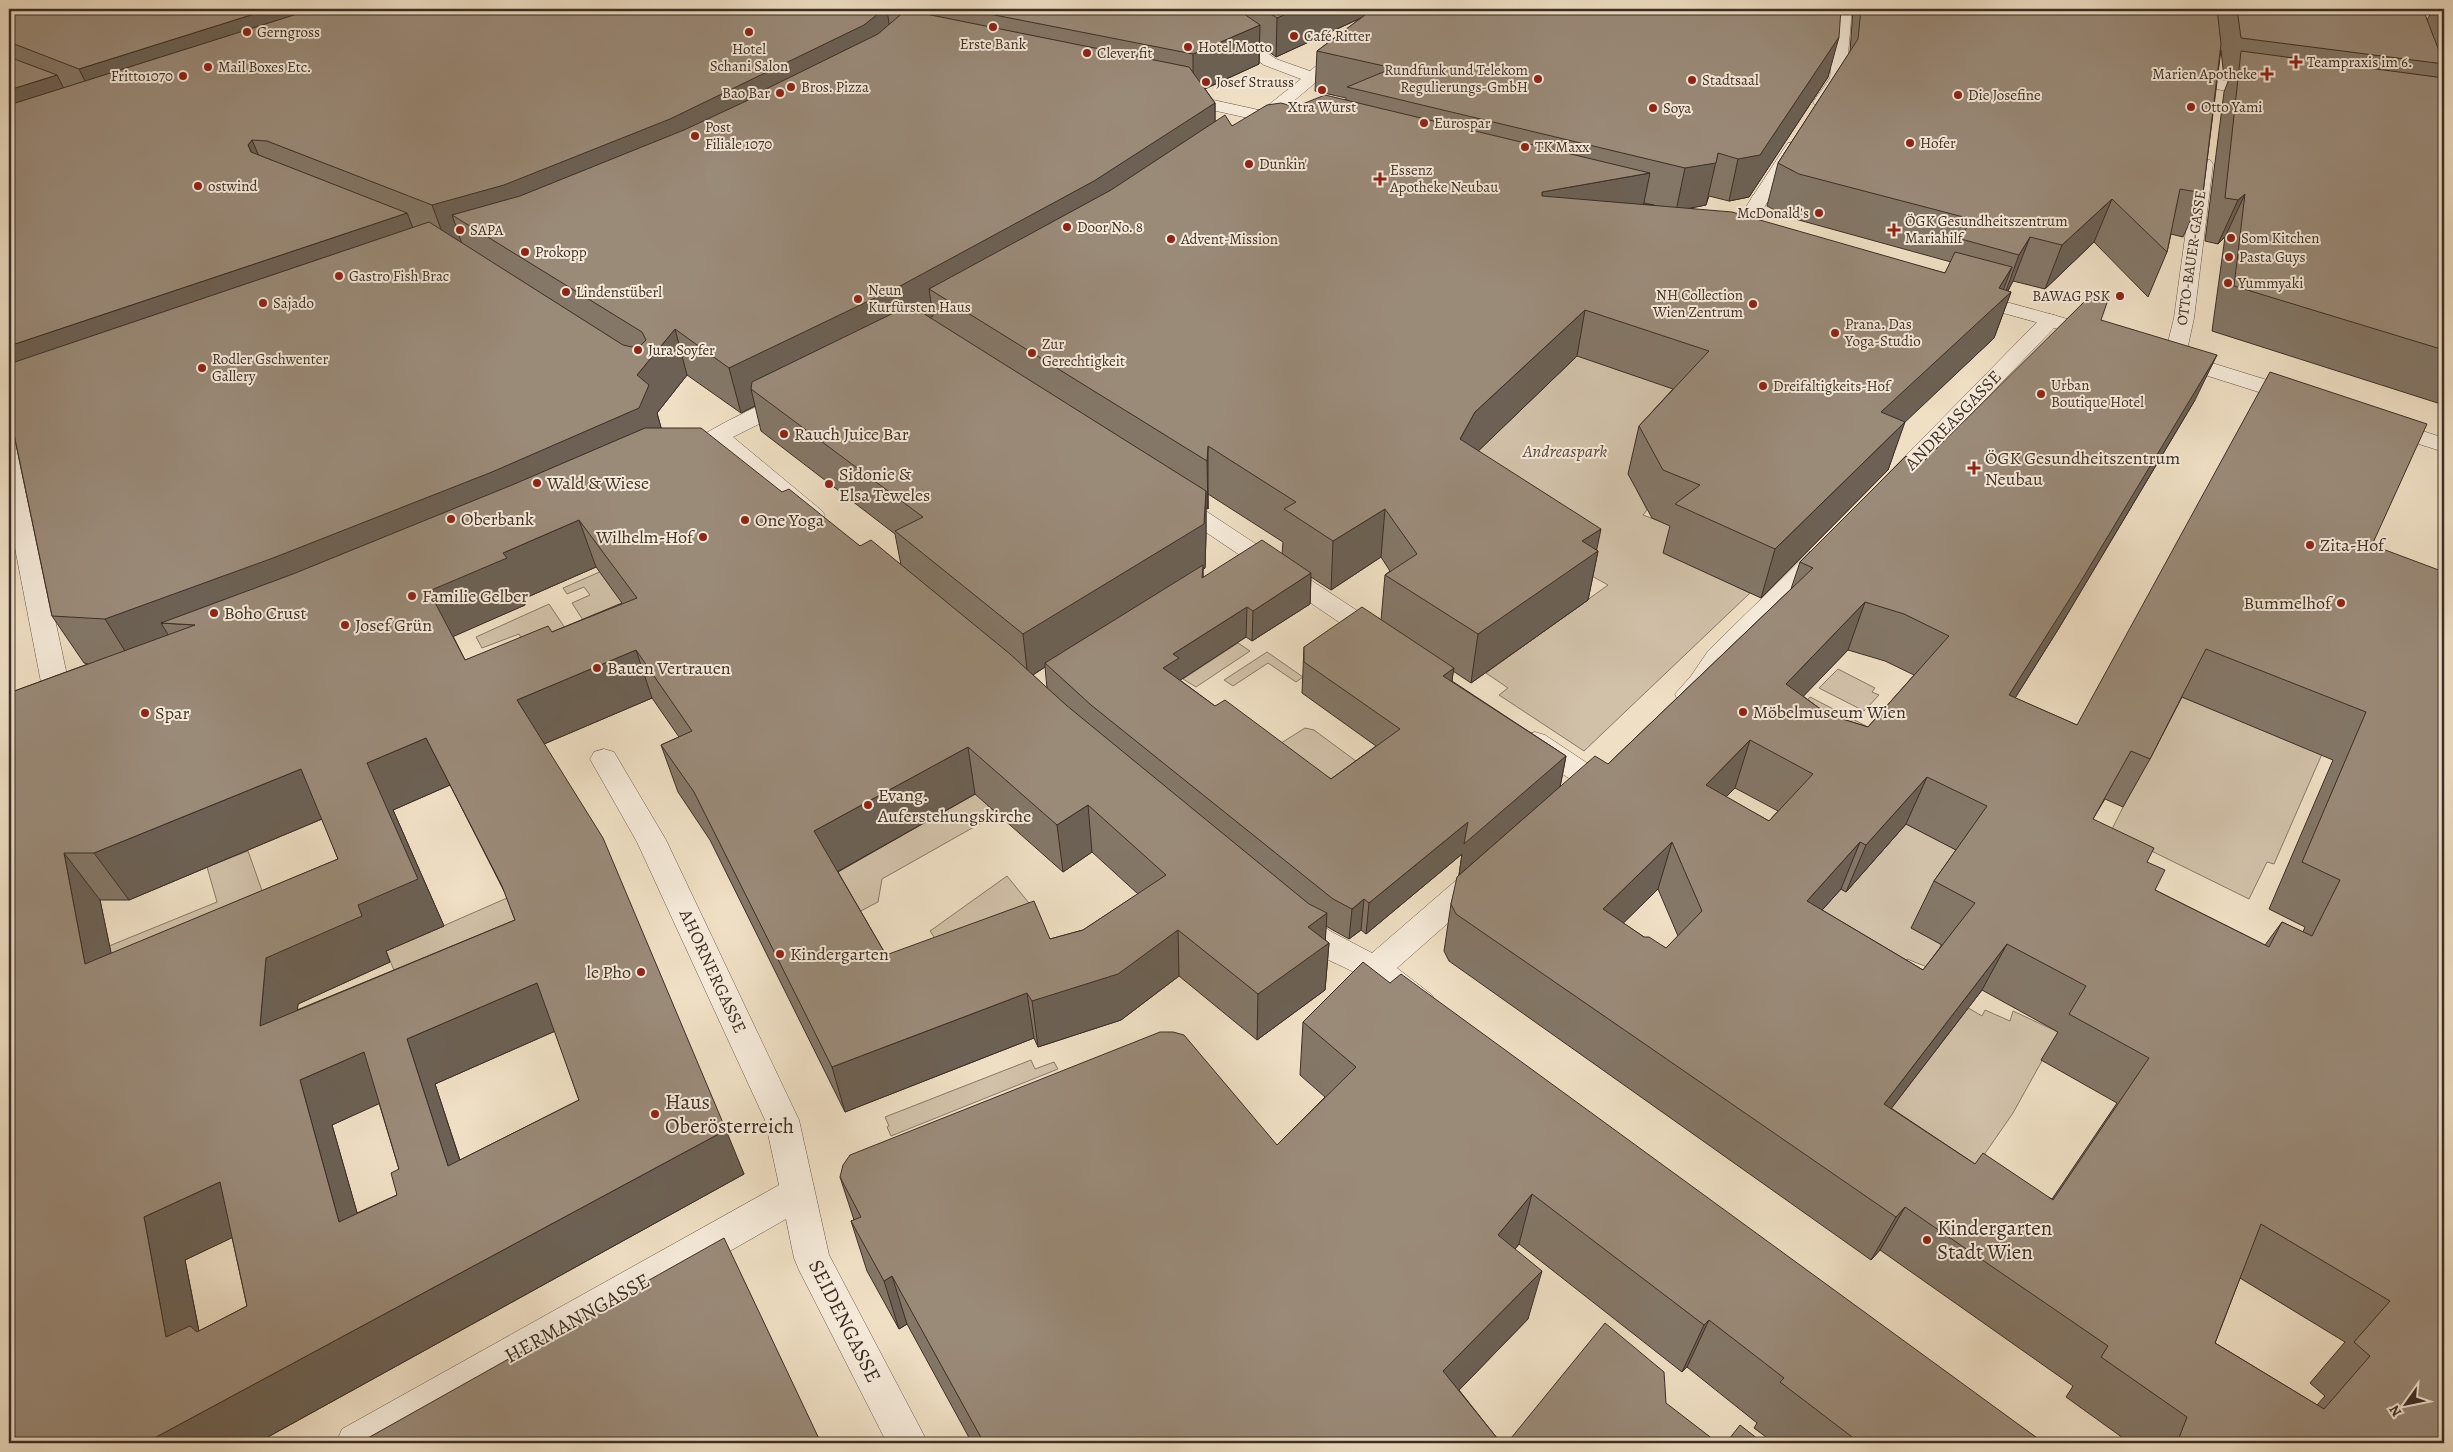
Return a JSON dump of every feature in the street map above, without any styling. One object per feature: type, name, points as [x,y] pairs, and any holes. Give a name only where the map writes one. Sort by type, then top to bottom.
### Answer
[{"type":"street","points":[[1196,9],[1270,62],[1312,77]]},
{"type":"street","points":[[1239,138],[1395,9]]},
{"type":"street","points":[[1811,120],[1838,78],[1844,9]]},
{"type":"street","points":[[2212,103],[2213,75],[2282,93]]},
{"type":"street","points":[[1164,95],[1303,125]]},
{"type":"street","points":[[1738,234],[1801,136]]},
{"type":"street","name":"OTTO-BAUER-GASSE","points":[[2206,142],[2184,318],[2166,355],[2313,402]]},
{"type":"street","points":[[1720,229],[1757,239]]},
{"type":"street","points":[[1956,294],[2114,339]]},
{"type":"street","name":"ANDREASGASSE","points":[[1875,500],[2050,320]]},
{"type":"street","points":[[678,455],[813,388]]},
{"type":"street","points":[[15,408],[22,463],[13,478],[69,704],[34,717]]},
{"type":"street","points":[[2369,421],[2444,445]]},
{"type":"street","points":[[718,436],[827,527]]},
{"type":"street","points":[[1153,487],[1252,551],[1399,651]]},
{"type":"street","points":[[1668,713],[1700,683],[1717,657],[1834,543]]},
{"type":"street","points":[[1227,567],[1252,551]]},
{"type":"street","points":[[1512,727],[1602,771],[1569,800]]},
{"type":"street","name":"AHORNERGASSE","points":[[604,759],[651,840],[782,1120],[798,1193]]},
{"type":"street","points":[[1375,969],[1502,859]]},
{"type":"street","points":[[1281,909],[1319,940],[1375,969],[1443,1020]]},
{"type":"street","name":"HERMANNGASSE","points":[[356,1443],[798,1193]]},
{"type":"street","name":"SEIDENGASSE","points":[[798,1193],[812,1258],[908,1443]]},
{"type":"green space","name":"Andreaspark","points":[[1579,353],[1618,370],[1701,396],[1632,480],[1647,510],[1643,515],[1688,532],[1664,553],[1750,593],[1584,751],[1499,695],[1508,688],[1486,673],[1608,585],[1339,435]]},
{"type":"green space","points":[[604,570],[627,603],[583,620],[572,603],[590,595],[584,587],[567,594],[563,588]]},
{"type":"green space","points":[[549,604],[565,628],[524,643],[519,634],[482,648],[476,637]]},
{"type":"green space","points":[[1238,643],[1250,651],[1196,687],[1183,679]]},
{"type":"green space","points":[[1267,652],[1303,677],[1296,682],[1268,663],[1233,686],[1224,680]]},
{"type":"green space","points":[[1838,669],[1875,688],[1872,692],[1879,695],[1864,711],[1819,688]]},
{"type":"green space","points":[[2179,696],[2322,754],[2274,864],[2267,862],[2249,899],[2111,831]]},
{"type":"green space","points":[[1810,697],[1866,726],[1858,737],[1786,722]]},
{"type":"green space","points":[[1305,728],[1314,730],[1364,767],[1330,791],[1278,745]]},
{"type":"green space","points":[[981,791],[993,801],[987,805],[997,814],[882,879],[878,902],[849,917],[826,878]]},
{"type":"green space","points":[[1906,824],[1964,854],[1912,928],[1941,944],[1932,969],[1907,959],[1899,968],[1815,920],[1802,868],[1846,892]]},
{"type":"green space","points":[[248,851],[272,919],[357,883],[366,906],[118,986],[109,946],[217,902],[207,867]]},
{"type":"green space","points":[[1007,876],[1037,913],[936,940],[930,931]]},
{"type":"green space","points":[[507,898],[525,933],[403,992],[386,951]]},
{"type":"green space","points":[[1936,989],[1982,1016],[1985,1010],[2010,1021],[2013,1011],[2058,1032],[2013,1113],[1977,1165],[1861,1148],[1963,1015]]},
{"type":"green space","points":[[1031,1060],[1035,1069],[1054,1062],[1058,1069],[891,1136],[885,1117]]},
{"type":"building","points":[[9,9],[270,9],[79,69],[9,42]]},
{"type":"building","points":[[313,9],[884,9],[864,25],[670,119],[504,185],[432,205],[267,141],[252,140],[248,145],[251,152],[407,213],[9,346],[9,105]]},
{"type":"building","points":[[964,9],[1237,9],[1260,25],[1193,54]]},
{"type":"building","points":[[1264,9],[1297,9],[1277,18]]},
{"type":"building","points":[[1373,9],[1841,9],[1839,37],[1760,155],[1738,159],[1718,153],[1716,163],[1685,168],[1347,87],[1393,68],[1317,51]]},
{"type":"building","points":[[1861,9],[2217,9],[2221,44],[2203,193],[2180,189],[2167,252],[2112,199],[2062,245],[2030,237],[2019,255],[1961,239],[1971,219],[1799,174],[1778,163],[1858,39]]},
{"type":"building","points":[[2237,9],[2423,9],[2444,64],[2241,38]]},
{"type":"building","points":[[906,10],[1189,67],[1215,103],[1094,181],[902,285],[729,368],[675,329],[637,375],[649,385],[639,408],[492,472],[273,558],[105,619],[52,616],[9,410],[9,364],[429,222],[623,345],[632,347],[641,345],[646,340],[642,332],[452,215],[520,196],[684,130],[757,96],[760,92],[878,34]]},
{"type":"building","points":[[2241,51],[2444,78],[2444,212],[2439,222],[2444,223],[2444,350],[2234,286],[2245,194],[2238,200],[2225,198]]},
{"type":"building","points":[[9,57],[57,75],[9,90]]},
{"type":"building","points":[[1325,95],[1650,173],[1542,192],[1542,196],[1732,212],[1945,273],[1955,252],[2012,267],[1999,288],[2011,292],[1881,412],[1905,422],[1775,549],[1675,504],[1700,485],[1663,470],[1639,426],[1709,351],[1585,310],[1475,412],[1460,439],[1601,529],[1582,541],[1598,551],[1478,634],[1385,575],[1417,554],[1385,509],[1333,541],[1284,509],[1296,502],[1208,446],[1207,461],[929,289],[1111,190],[1225,115],[1232,126],[1267,105],[1281,103],[1295,107]]},
{"type":"building","points":[[2094,292],[2109,297],[2101,320],[2217,355],[2081,581],[2009,695],[2077,725],[2270,372],[2427,424],[2372,545],[2444,572],[2444,1443],[2177,1443],[2187,1417],[2101,1357],[2108,1346],[1905,1207],[1896,1217],[1456,914],[1451,904],[1457,877],[1595,756],[1608,764],[1813,568],[1800,562],[1906,456],[1919,466]],"holes":[[[1865,602],[1904,614],[1949,636],[1868,727],[1839,718],[1819,708],[1786,684]],[[2206,649],[2366,712],[2302,862],[2340,880],[2312,936],[2282,922],[2269,947],[2155,890],[2165,870],[2147,862],[2154,848],[2093,819],[2131,751],[2150,759]],[[1750,740],[1813,774],[1769,821],[1706,785]],[[1927,777],[1987,806],[1934,881],[1975,903],[1923,970],[1807,901],[1860,842],[1866,845]],[[1672,842],[1702,911],[1666,948],[1649,937],[1644,937],[1603,909]],[[2007,944],[2086,986],[2069,1014],[2149,1058],[2053,1200],[1983,1153],[1975,1164],[1884,1104]],[[2261,1224],[2390,1301],[2354,1342],[2370,1356],[2324,1409],[2215,1343]]]},
{"type":"building","points":[[910,305],[1206,491],[1204,524],[1023,634],[895,531],[923,517],[751,389],[752,382]]},
{"type":"building","points":[[645,428],[701,428],[782,492],[789,489],[860,546],[871,540],[1010,654],[1066,705],[1309,904],[1327,913],[1308,927],[1329,943],[1258,994],[1178,930],[1118,974],[1032,1001],[1027,993],[832,1067],[694,792],[661,745],[692,731],[636,650],[517,700],[603,838],[726,1130],[145,1443],[9,1443],[9,693],[195,625],[161,623],[293,574],[512,485]],"holes":[[[579,520],[637,598],[552,632],[548,626],[465,660],[429,591],[507,558],[503,553]],[[426,738],[502,886],[515,920],[260,1026],[266,958],[362,916],[358,905],[418,879],[367,763]],[[968,747],[1057,825],[1088,805],[1166,875],[1083,930],[1050,939],[1034,901],[886,955],[814,831]],[[301,769],[338,859],[85,964],[64,853],[94,853]],[[537,983],[579,1100],[448,1166],[407,1039]],[[364,1052],[399,1169],[391,1173],[397,1195],[339,1222],[300,1080]],[[220,1182],[247,1306],[197,1332],[190,1326],[166,1337],[144,1217]]]},
{"type":"building","points":[[1262,540],[1311,573],[1253,611],[1247,607],[1173,654],[1179,658],[1163,668],[1215,706],[1225,700],[1331,779],[1400,729],[1304,662],[1304,647],[1362,607],[1454,668],[1443,676],[1566,756],[1464,844],[1468,822],[1369,903],[1364,899],[1352,909],[1333,899],[1091,705],[1045,663],[1203,565],[1202,578]]},
{"type":"building","points":[[1363,962],[1390,983],[1401,974],[2044,1443],[1860,1443],[1780,1382],[1784,1378],[1709,1320],[1704,1325],[1532,1194],[1498,1235],[1542,1271],[1443,1371],[1501,1443],[984,1443],[892,1276],[884,1281],[851,1221],[861,1217],[840,1177],[843,1165],[850,1155],[1160,1032],[1173,1032],[1184,1035],[1277,1145],[1356,1067],[1303,1022]]},
{"type":"building","points":[[724,1238],[821,1443],[359,1443]]},
{"type":"building","points":[[1605,1323],[1664,1372],[1666,1403],[1718,1443],[1507,1443]]},
{"type":"building","points":[[1740,1425],[1763,1443],[1726,1443]]},
{"type":"place","name":"Erste Bank","points":[[993,27]]},
{"type":"place","name":"Gerngross","points":[[247,32]]},
{"type":"place","name":"Hotel Schani Salon","points":[[749,32]]},
{"type":"place","name":"Café Ritter","points":[[1294,36]]},
{"type":"place","name":"Hotel Motto","points":[[1188,47]]},
{"type":"place","name":"Clever fit","points":[[1087,53]]},
{"type":"place","name":"Teampraxis im 6.","points":[[2296,62]]},
{"type":"place","name":"Mail Boxes Etc.","points":[[208,67]]},
{"type":"place","name":"Marien Apotheke","points":[[2267,74]]},
{"type":"place","name":"Fritto1070","points":[[183,76]]},
{"type":"place","name":"Rundfunk und Telekom Regulierungs-GmbH","points":[[1538,79]]},
{"type":"place","name":"Stadtsaal","points":[[1692,80]]},
{"type":"place","name":"Josef Strauss","points":[[1206,82]]},
{"type":"place","name":"Bros. Pizza","points":[[791,87]]},
{"type":"place","name":"Xtra Wurst","points":[[1322,90]]},
{"type":"place","name":"Bao Bar","points":[[780,93]]},
{"type":"place","name":"Die Josefine","points":[[1958,95]]},
{"type":"place","name":"Otto Yami","points":[[2191,107]]},
{"type":"place","name":"Soya","points":[[1653,108]]},
{"type":"place","name":"Eurospar","points":[[1424,123]]},
{"type":"place","name":"Post Filiale 1070","points":[[695,136]]},
{"type":"place","name":"Hofer","points":[[1910,143]]},
{"type":"place","name":"TK Maxx","points":[[1525,147]]},
{"type":"place","name":"Dunkin'","points":[[1249,164]]},
{"type":"place","name":"Essenz Apotheke Neubau","points":[[1380,179]]},
{"type":"place","name":"ostwind","points":[[198,186]]},
{"type":"place","name":"McDonald's","points":[[1819,213]]},
{"type":"place","name":"Door No. 8","points":[[1067,227]]},
{"type":"place","name":"SAPA","points":[[460,230]]},
{"type":"place","name":"ÖGK Gesundheitszentrum Mariahilf","points":[[1894,230]]},
{"type":"place","name":"Som Kitchen","points":[[2231,238]]},
{"type":"place","name":"Advent-Mission","points":[[1171,239]]},
{"type":"place","name":"Prokopp","points":[[525,252]]},
{"type":"place","name":"Pasta Guys","points":[[2229,257]]},
{"type":"place","name":"Gastro Fish Brac","points":[[339,276]]},
{"type":"place","name":"Yummyaki","points":[[2228,283]]},
{"type":"place","name":"Lindenstüberl","points":[[566,292]]},
{"type":"place","name":"BAWAG PSK","points":[[2120,296]]},
{"type":"place","name":"Neun Kurfürsten Haus","points":[[858,299]]},
{"type":"place","name":"Sajado","points":[[263,303]]},
{"type":"place","name":"NH Collection Wien Zentrum","points":[[1753,304]]},
{"type":"place","name":"Prana. Das Yoga-Studio","points":[[1835,333]]},
{"type":"place","name":"Jura Soyfer","points":[[638,350]]},
{"type":"place","name":"Zur Gerechtigkeit","points":[[1032,353]]},
{"type":"place","name":"Rodler Gschwenter Gallery","points":[[202,368]]},
{"type":"place","name":"Dreifaltigkeits-Hof","points":[[1763,386]]},
{"type":"place","name":"Urban Boutique Hotel","points":[[2041,394]]},
{"type":"place","name":"Rauch Juice Bar","points":[[784,434]]},
{"type":"place","name":"ÖGK Gesundheitszentrum Neubau","points":[[1974,468]]},
{"type":"place","name":"Wald & Wiese","points":[[537,483]]},
{"type":"place","name":"Sidonie & Elsa Teweles","points":[[829,484]]},
{"type":"place","name":"Oberbank","points":[[451,519]]},
{"type":"place","name":"One Yoga","points":[[745,520]]},
{"type":"place","name":"Wilhelm-Hof","points":[[703,537]]},
{"type":"place","name":"Zita-Hof","points":[[2310,545]]},
{"type":"place","name":"Familie Gelber","points":[[412,596]]},
{"type":"place","name":"Bummelhof","points":[[2341,603]]},
{"type":"place","name":"Boho Crust","points":[[214,613]]},
{"type":"place","name":"Josef Grün","points":[[345,625]]},
{"type":"place","name":"Bauen Vertrauen","points":[[597,668]]},
{"type":"place","name":"Möbelmuseum Wien","points":[[1743,712]]},
{"type":"place","name":"Spar","points":[[145,713]]},
{"type":"place","name":"Evang. Auferstehungskirche","points":[[868,805]]},
{"type":"place","name":"Kindergarten","points":[[780,954]]},
{"type":"place","name":"le Pho","points":[[641,972]]},
{"type":"place","name":"Haus Oberösterreich","points":[[655,1114]]},
{"type":"place","name":"Kindergarten Stadt Wien","points":[[1927,1240]]}]
